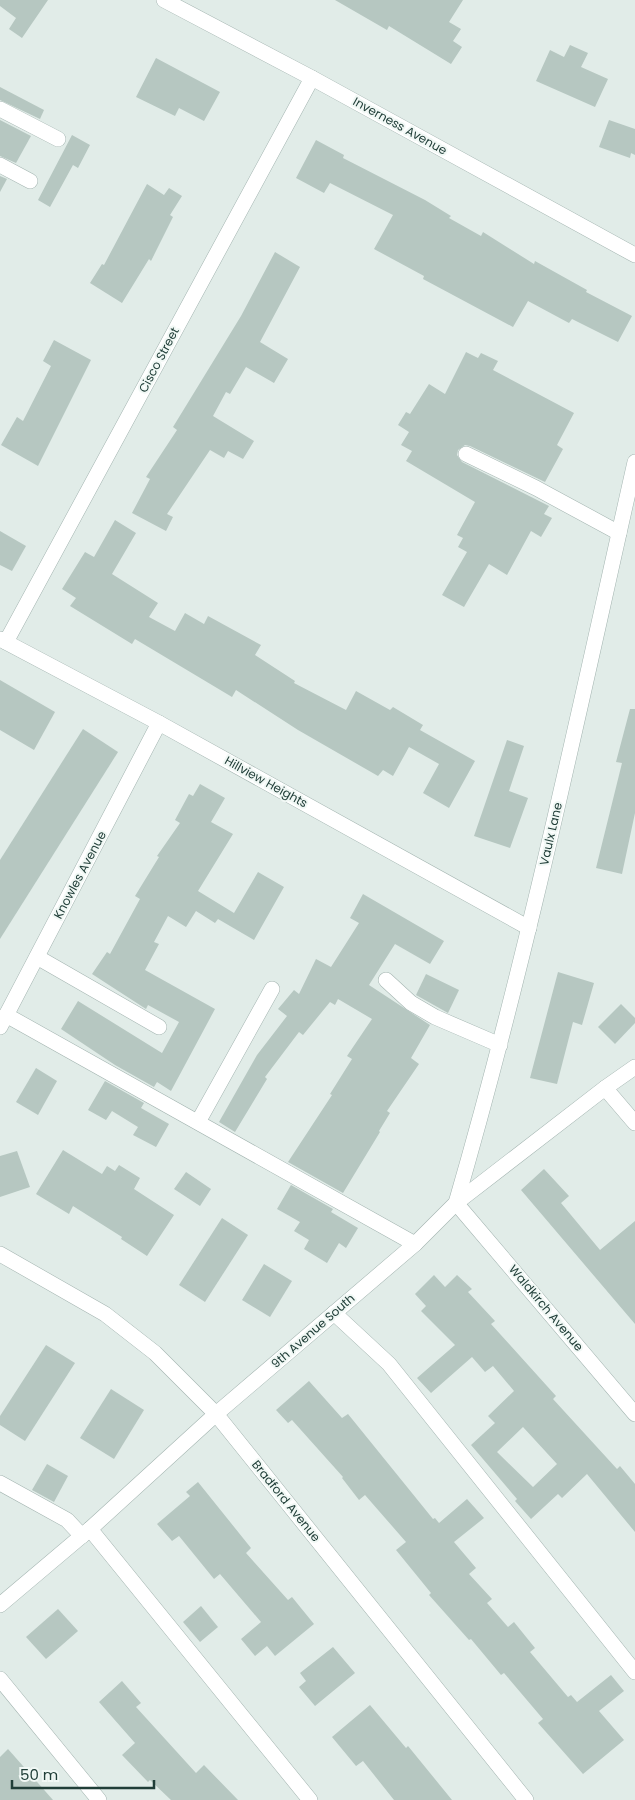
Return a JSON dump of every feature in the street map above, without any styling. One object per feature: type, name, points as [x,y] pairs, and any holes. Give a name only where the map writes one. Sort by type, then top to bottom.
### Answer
[{"type":"street","name":"Inverness Avenue","points":[[164,0],[312,78],[635,255]]},
{"type":"street","name":"Cisco Street","points":[[3,641],[312,78]]},
{"type":"street","points":[[0,109],[58,140]]},
{"type":"street","points":[[0,165],[30,182]]},
{"type":"street","points":[[466,454],[536,488],[619,533]]},
{"type":"street","name":"Vaulx Lane","points":[[456,1203],[530,928],[635,462]]},
{"type":"street","name":"Hillview Heights","points":[[3,641],[159,723],[530,928]]},
{"type":"street","name":"Knowles Avenue","points":[[3,1021],[159,723]]},
{"type":"street","points":[[37,957],[158,1027]]},
{"type":"street","points":[[386,980],[411,1003],[435,1017],[500,1045]]},
{"type":"street","points":[[198,1122],[272,989]]},
{"type":"street","points":[[3,1021],[198,1122],[415,1244]]},
{"type":"street","name":"9th Avenue South","points":[[0,1605],[86,1532],[216,1414],[415,1244],[456,1203],[635,1067]]},
{"type":"street","points":[[605,1088],[635,1123]]},
{"type":"street","name":"Waldkirch Avenue","points":[[456,1203],[635,1414]]},
{"type":"street","name":"Bradford Avenue","points":[[0,1254],[105,1314],[155,1353],[216,1414],[526,1800]]},
{"type":"street","points":[[334,1313],[388,1364],[635,1672]]},
{"type":"street","points":[[0,1483],[60,1515],[86,1532],[310,1800]]},
{"type":"street","points":[[0,1679],[99,1800]]},
{"type":"building","points":[[0,0],[48,0],[22,38],[9,29],[16,18],[0,6]]},
{"type":"building","points":[[335,0],[463,0],[449,22],[461,29],[453,41],[462,47],[451,64],[389,26],[387,30]]},
{"type":"building","points":[[570,45],[588,53],[581,67],[608,79],[595,107],[536,81],[550,50],[564,57]]},
{"type":"building","points":[[156,58],[220,92],[204,121],[179,108],[175,116],[136,97]]},
{"type":"building","points":[[0,87],[44,110],[40,119],[0,100]]},
{"type":"building","points":[[0,120],[31,136],[16,163],[0,156]]},
{"type":"building","points":[[609,120],[635,129],[635,155],[631,153],[630,158],[599,147]]},
{"type":"building","points":[[72,135],[90,145],[78,168],[73,165],[50,207],[38,200]]},
{"type":"building","points":[[316,140],[344,155],[343,158],[425,200],[451,216],[449,218],[481,236],[483,232],[534,264],[535,261],[587,290],[586,292],[632,316],[618,342],[572,319],[569,323],[528,301],[513,327],[423,279],[424,276],[374,249],[393,215],[330,183],[324,193],[296,178]]},
{"type":"building","points":[[0,176],[7,179],[0,192]]},
{"type":"building","points":[[147,184],[164,195],[169,188],[182,196],[170,215],[173,217],[151,261],[149,259],[122,303],[90,283],[102,264],[104,265]]},
{"type":"building","points":[[275,252],[300,267],[260,342],[288,359],[274,383],[246,367],[230,394],[226,392],[213,416],[254,441],[243,459],[228,451],[224,458],[210,450],[167,514],[173,517],[166,531],[132,513],[150,479],[146,477],[177,430],[173,427],[241,316]]},
{"type":"building","points":[[54,340],[91,360],[38,466],[1,445],[17,417],[23,421],[51,366],[43,361]]},
{"type":"building","points":[[466,352],[478,358],[481,353],[498,361],[493,370],[574,413],[557,445],[563,449],[545,482],[470,446],[465,445],[458,450],[457,455],[462,462],[549,506],[544,514],[552,518],[541,537],[531,531],[507,575],[489,564],[464,607],[442,595],[467,552],[458,547],[463,538],[457,535],[475,502],[406,461],[412,451],[401,445],[409,432],[398,425],[406,412],[410,414],[429,384],[445,394]]},
{"type":"building","points":[[115,520],[136,533],[112,574],[158,603],[149,617],[175,631],[185,613],[204,624],[208,616],[261,645],[255,655],[295,681],[294,683],[346,710],[356,691],[390,710],[393,707],[423,725],[420,730],[475,761],[449,808],[423,793],[439,764],[409,747],[393,776],[383,770],[378,776],[298,730],[236,690],[232,697],[135,639],[132,644],[70,606],[76,598],[62,589],[85,552],[94,557]]},
{"type":"building","points":[[0,531],[26,546],[12,571],[0,565]]},
{"type":"building","points":[[0,680],[55,712],[34,750],[0,730]]},
{"type":"building","points":[[630,709],[635,709],[635,813],[622,874],[596,868],[622,763],[616,762]]},
{"type":"building","points":[[83,729],[118,752],[0,939],[0,860]]},
{"type":"building","points":[[507,740],[524,746],[509,791],[528,798],[510,848],[474,836]]},
{"type":"building","points":[[200,784],[225,798],[211,822],[233,834],[198,891],[234,913],[258,872],[284,887],[254,940],[218,919],[215,923],[196,911],[186,927],[168,916],[154,942],[159,944],[145,970],[215,1009],[171,1091],[157,1082],[154,1087],[115,1065],[61,1029],[78,1001],[162,1053],[179,1022],[148,1005],[146,1009],[92,974],[107,952],[110,954],[140,899],[135,896],[159,857],[157,856],[180,823],[175,820],[189,794],[193,796]]},
{"type":"building","points":[[363,894],[444,941],[430,964],[395,944],[369,985],[430,1025],[411,1058],[419,1064],[387,1111],[390,1113],[380,1132],[343,1193],[288,1162],[332,1095],[330,1094],[352,1059],[347,1056],[372,1019],[338,999],[335,1005],[330,1002],[303,1035],[299,1032],[265,1077],[267,1079],[235,1132],[219,1122],[257,1055],[287,1016],[278,1009],[294,990],[299,994],[316,959],[331,967],[359,923],[350,918]]},
{"type":"building","points":[[558,972],[594,983],[582,1025],[573,1022],[557,1084],[530,1078]]},
{"type":"building","points":[[426,974],[459,990],[448,1013],[416,995]]},
{"type":"building","points":[[621,1004],[635,1018],[635,1023],[615,1044],[598,1027]]},
{"type":"building","points":[[36,1068],[57,1081],[38,1115],[16,1102]]},
{"type":"building","points":[[105,1081],[144,1103],[141,1108],[169,1124],[156,1147],[133,1135],[138,1127],[112,1111],[106,1120],[88,1110]]},
{"type":"building","points":[[63,1150],[102,1174],[107,1166],[115,1171],[119,1165],[140,1178],[134,1189],[174,1215],[147,1256],[121,1239],[122,1237],[73,1206],[69,1214],[36,1194]]},
{"type":"building","points":[[17,1151],[30,1187],[0,1197],[0,1156]]},
{"type":"building","points":[[544,1169],[569,1196],[561,1203],[600,1250],[635,1221],[635,1324],[521,1190]]},
{"type":"building","points":[[186,1172],[211,1189],[200,1206],[174,1189]]},
{"type":"building","points":[[291,1185],[333,1209],[331,1212],[358,1228],[346,1248],[339,1243],[327,1263],[304,1249],[309,1240],[294,1231],[300,1222],[277,1209]]},
{"type":"building","points":[[222,1218],[248,1235],[205,1302],[179,1285]]},
{"type":"building","points":[[264,1264],[292,1281],[270,1317],[242,1300]]},
{"type":"building","points":[[434,1275],[445,1287],[457,1275],[472,1289],[468,1292],[495,1321],[491,1324],[556,1396],[553,1399],[617,1469],[620,1466],[635,1484],[635,1532],[587,1474],[562,1498],[558,1494],[531,1519],[515,1501],[517,1499],[471,1445],[495,1423],[488,1416],[514,1391],[493,1366],[485,1372],[472,1357],[431,1393],[417,1378],[455,1345],[421,1311],[426,1306],[415,1294]],"holes":[[[523,1427],[557,1464],[533,1487],[497,1452]]]},
{"type":"building","points":[[46,1345],[75,1363],[25,1441],[0,1425],[0,1416]]},
{"type":"building","points":[[309,1381],[342,1418],[348,1414],[433,1519],[435,1518],[439,1523],[467,1499],[484,1518],[454,1542],[476,1568],[469,1574],[492,1599],[487,1603],[508,1627],[514,1622],[535,1648],[530,1652],[568,1697],[571,1695],[577,1702],[611,1675],[624,1691],[599,1711],[624,1740],[583,1774],[538,1723],[543,1719],[504,1673],[501,1675],[471,1639],[469,1640],[429,1595],[431,1593],[396,1550],[406,1542],[365,1495],[359,1500],[343,1477],[292,1420],[288,1423],[276,1410]]},
{"type":"building","points":[[111,1389],[144,1410],[114,1459],[80,1438]]},
{"type":"building","points":[[47,1464],[68,1476],[54,1502],[32,1490]]},
{"type":"building","points":[[198,1482],[251,1548],[246,1553],[288,1600],[292,1597],[314,1624],[275,1656],[267,1646],[255,1656],[241,1639],[261,1622],[220,1574],[214,1579],[179,1536],[172,1541],[157,1524],[190,1496],[186,1492]]},
{"type":"building","points":[[201,1606],[218,1627],[200,1642],[183,1622]]},
{"type":"building","points":[[58,1609],[78,1631],[46,1659],[26,1637]]},
{"type":"building","points":[[333,1647],[355,1673],[315,1706],[299,1687],[306,1681],[300,1673]]},
{"type":"building","points":[[122,1681],[141,1703],[136,1707],[196,1773],[204,1765],[238,1800],[171,1800],[150,1780],[148,1782],[122,1755],[135,1743],[99,1702]]},
{"type":"building","points":[[370,1705],[406,1748],[408,1746],[452,1800],[394,1800],[363,1761],[356,1766],[332,1737]]},
{"type":"building","points":[[8,1749],[53,1800],[0,1800],[0,1757]]}]
